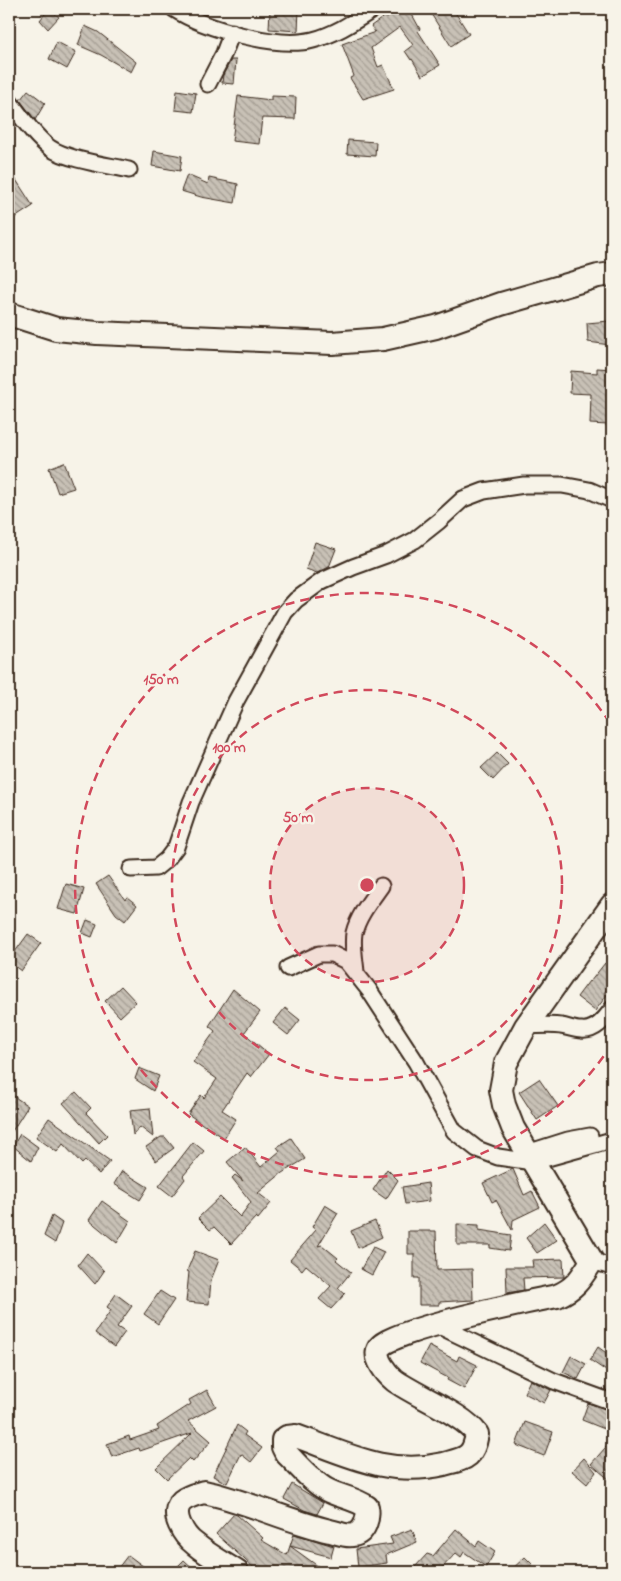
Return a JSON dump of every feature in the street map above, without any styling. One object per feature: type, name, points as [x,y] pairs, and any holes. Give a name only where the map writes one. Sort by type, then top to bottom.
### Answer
[{"type":"street","points":[[174,9],[206,25],[270,41],[295,43],[313,40],[336,32],[374,9]]},
{"type":"street","points":[[208,84],[224,53],[232,32]]},
{"type":"street","points":[[9,101],[35,133],[51,148],[73,157],[129,170]]},
{"type":"street","points":[[9,314],[56,329],[97,333],[340,343],[383,339],[436,327],[501,304],[598,276],[612,274]]},
{"type":"street","points":[[131,869],[156,868],[176,848],[191,802],[236,700],[285,612],[296,600],[322,581],[386,555],[416,540],[439,522],[463,499],[484,491],[524,485],[562,485],[589,490],[612,500]]},
{"type":"street","points":[[356,972],[353,948],[354,933],[360,917],[381,886]]},
{"type":"street","points":[[237,1572],[194,1544],[187,1537],[182,1530],[177,1516],[177,1509],[182,1501],[192,1495],[204,1492],[352,1536],[357,1534],[367,1519],[367,1507],[326,1489],[315,1482],[286,1453],[283,1447],[283,1440],[296,1436],[350,1457],[393,1468],[434,1467],[470,1454],[474,1450],[477,1434],[474,1430],[460,1419],[394,1380],[382,1366],[377,1355],[379,1348],[384,1343],[401,1334],[484,1311],[557,1296],[573,1287],[602,1264],[528,1158],[508,1116],[501,1090],[506,1064],[526,1026],[612,906]]},
{"type":"street","points":[[288,968],[320,954],[332,954],[346,960],[416,1062],[454,1131],[477,1149],[498,1157],[528,1158],[612,1140]]},
{"type":"street","points":[[526,1026],[545,1025],[581,1030],[589,1029],[599,1024],[612,1009]]},
{"type":"street","points":[[528,1158],[568,1140],[612,1134]]},
{"type":"street","points":[[437,1325],[554,1381],[612,1402]]},
{"type":"building","points":[[49,9],[59,17],[48,29],[40,20]]},
{"type":"building","points":[[270,9],[299,9],[298,31],[269,29]]},
{"type":"building","points":[[400,9],[409,9],[420,29],[418,31],[440,65],[422,76],[405,51],[413,45],[400,27],[371,48],[378,67],[383,65],[394,89],[363,99],[350,78],[354,76],[342,44],[375,32],[371,26],[385,16],[387,18]]},
{"type":"building","points":[[428,9],[453,9],[469,34],[451,46]]},
{"type":"building","points":[[85,26],[98,32],[136,62],[131,72],[101,55],[78,45]]},
{"type":"building","points":[[57,42],[76,52],[67,69],[49,59]]},
{"type":"building","points":[[231,60],[236,60],[234,84],[222,83],[223,75]]},
{"type":"building","points":[[28,90],[45,103],[35,120],[20,100]]},
{"type":"building","points":[[177,90],[196,93],[193,112],[175,110]]},
{"type":"building","points":[[238,96],[271,100],[271,96],[296,97],[295,119],[262,118],[259,144],[232,141]]},
{"type":"building","points":[[348,140],[376,142],[375,156],[347,154]]},
{"type":"building","points":[[154,151],[182,156],[180,171],[152,166]]},
{"type":"building","points":[[9,169],[33,206],[13,219],[9,212]]},
{"type":"building","points":[[187,175],[208,184],[209,178],[238,184],[235,203],[201,197],[181,191]]},
{"type":"building","points":[[609,321],[610,345],[588,342],[587,323]]},
{"type":"building","points":[[597,368],[612,369],[612,391],[609,391],[608,425],[590,424],[591,394],[570,393],[571,371],[597,373]]},
{"type":"building","points":[[64,462],[74,488],[58,493],[49,468]]},
{"type":"building","points":[[315,542],[336,549],[329,567],[317,573],[306,569]]},
{"type":"building","points":[[497,753],[508,764],[493,780],[481,768]]},
{"type":"building","points":[[108,876],[125,900],[127,897],[137,905],[125,921],[116,914],[96,884]]},
{"type":"building","points":[[66,884],[84,889],[77,914],[58,909]]},
{"type":"building","points":[[87,920],[97,924],[92,937],[82,933]]},
{"type":"building","points":[[28,934],[41,943],[21,971],[9,960]]},
{"type":"building","points":[[605,963],[612,968],[612,982],[604,993],[607,995],[595,1011],[577,997]]},
{"type":"building","points":[[121,986],[136,1002],[120,1017],[105,1001]]},
{"type":"building","points":[[233,989],[260,1012],[244,1033],[269,1054],[251,1077],[247,1073],[222,1110],[236,1119],[224,1138],[188,1114],[201,1095],[204,1098],[217,1079],[193,1062],[215,1031],[209,1026]]},
{"type":"building","points":[[285,1008],[300,1020],[288,1035],[273,1023]]},
{"type":"building","points":[[139,1068],[159,1076],[153,1091],[135,1079]]},
{"type":"building","points":[[539,1079],[558,1106],[537,1120],[519,1092]]},
{"type":"building","points":[[76,1092],[91,1108],[86,1113],[107,1135],[99,1143],[63,1103]]},
{"type":"building","points":[[9,1093],[28,1106],[9,1136]]},
{"type":"building","points":[[150,1108],[153,1137],[140,1127],[133,1135],[130,1110]]},
{"type":"building","points":[[49,1118],[110,1161],[99,1174],[85,1161],[82,1164],[63,1144],[57,1152],[36,1137]]},
{"type":"building","points":[[20,1134],[38,1147],[31,1161],[13,1146]]},
{"type":"building","points":[[161,1137],[165,1137],[174,1148],[156,1161],[146,1147]]},
{"type":"building","points":[[291,1138],[305,1159],[282,1173],[258,1193],[271,1203],[258,1219],[256,1217],[231,1244],[214,1227],[210,1230],[198,1218],[220,1197],[240,1217],[251,1202],[232,1178],[235,1175],[243,1181],[227,1162],[245,1147],[261,1167],[280,1151],[277,1147]]},
{"type":"building","points":[[193,1142],[204,1151],[183,1176],[185,1179],[172,1196],[159,1186]]},
{"type":"building","points":[[387,1169],[398,1180],[386,1199],[373,1190]]},
{"type":"building","points":[[513,1169],[524,1195],[532,1191],[540,1207],[513,1220],[512,1230],[496,1200],[492,1202],[483,1183]]},
{"type":"building","points":[[122,1171],[148,1187],[140,1200],[114,1184]]},
{"type":"building","points":[[428,1183],[430,1201],[405,1204],[402,1187]]},
{"type":"building","points":[[102,1201],[130,1221],[117,1243],[89,1220]]},
{"type":"building","points":[[325,1205],[338,1213],[318,1246],[322,1245],[351,1272],[338,1288],[345,1294],[331,1309],[319,1299],[331,1286],[306,1265],[302,1270],[290,1260],[316,1230],[312,1227]]},
{"type":"building","points":[[52,1216],[62,1223],[55,1243],[44,1236]]},
{"type":"building","points":[[375,1221],[382,1237],[358,1248],[351,1231]]},
{"type":"building","points":[[544,1222],[557,1240],[537,1253],[526,1238]]},
{"type":"building","points":[[457,1224],[479,1225],[479,1230],[511,1235],[509,1251],[490,1248],[490,1245],[457,1245]]},
{"type":"building","points":[[408,1231],[436,1231],[437,1270],[472,1269],[473,1300],[439,1302],[439,1305],[419,1305],[419,1278],[414,1278],[414,1254],[408,1254]]},
{"type":"building","points":[[373,1247],[384,1252],[372,1275],[361,1269]]},
{"type":"building","points":[[195,1251],[219,1260],[211,1280],[209,1304],[186,1302],[189,1272],[187,1271]]},
{"type":"building","points":[[87,1253],[104,1271],[95,1284],[78,1265]]},
{"type":"building","points":[[563,1259],[564,1277],[523,1278],[524,1290],[507,1293],[506,1267],[533,1267],[532,1260]]},
{"type":"building","points":[[160,1291],[174,1300],[158,1324],[144,1314]]},
{"type":"building","points":[[116,1294],[132,1306],[117,1327],[125,1332],[114,1347],[95,1333],[111,1310],[107,1307]]},
{"type":"building","points":[[429,1346],[457,1361],[459,1356],[477,1365],[464,1389],[420,1363]]},
{"type":"building","points":[[598,1347],[612,1357],[612,1375],[590,1360]]},
{"type":"building","points":[[571,1356],[586,1364],[578,1379],[563,1372]]},
{"type":"building","points":[[530,1380],[551,1390],[544,1403],[524,1393]]},
{"type":"building","points":[[207,1390],[216,1406],[188,1421],[211,1441],[193,1462],[189,1458],[167,1479],[156,1468],[192,1433],[140,1451],[139,1448],[112,1457],[107,1444],[129,1436],[130,1440],[159,1430],[157,1426],[191,1404],[189,1400]]},
{"type":"building","points":[[588,1403],[612,1411],[612,1432],[582,1420]]},
{"type":"building","points":[[525,1422],[553,1432],[544,1456],[516,1445]]},
{"type":"building","points":[[237,1425],[246,1432],[244,1435],[262,1448],[251,1462],[241,1454],[227,1483],[213,1476]]},
{"type":"building","points":[[612,1440],[612,1482],[591,1464]]},
{"type":"building","points":[[584,1458],[596,1472],[587,1484],[572,1471]]},
{"type":"building","points":[[292,1484],[323,1503],[317,1514],[304,1510],[284,1499]]},
{"type":"building","points":[[234,1514],[263,1538],[261,1540],[287,1555],[290,1546],[326,1572],[251,1572],[254,1568],[216,1534]]},
{"type":"building","points":[[412,1529],[417,1542],[386,1555],[387,1563],[358,1567],[356,1549],[393,1544],[390,1537]]},
{"type":"building","points":[[456,1529],[476,1546],[479,1541],[495,1552],[486,1567],[464,1552],[461,1557],[456,1553],[438,1572],[420,1572],[415,1567],[427,1554],[433,1556]]},
{"type":"building","points":[[294,1534],[334,1546],[331,1557],[290,1546]]},
{"type":"building","points":[[128,1555],[151,1572],[123,1572],[118,1568]]},
{"type":"building","points":[[525,1557],[533,1565],[526,1572],[509,1572]]},
{"type":"building","points":[[184,1560],[197,1572],[172,1572]]}]
